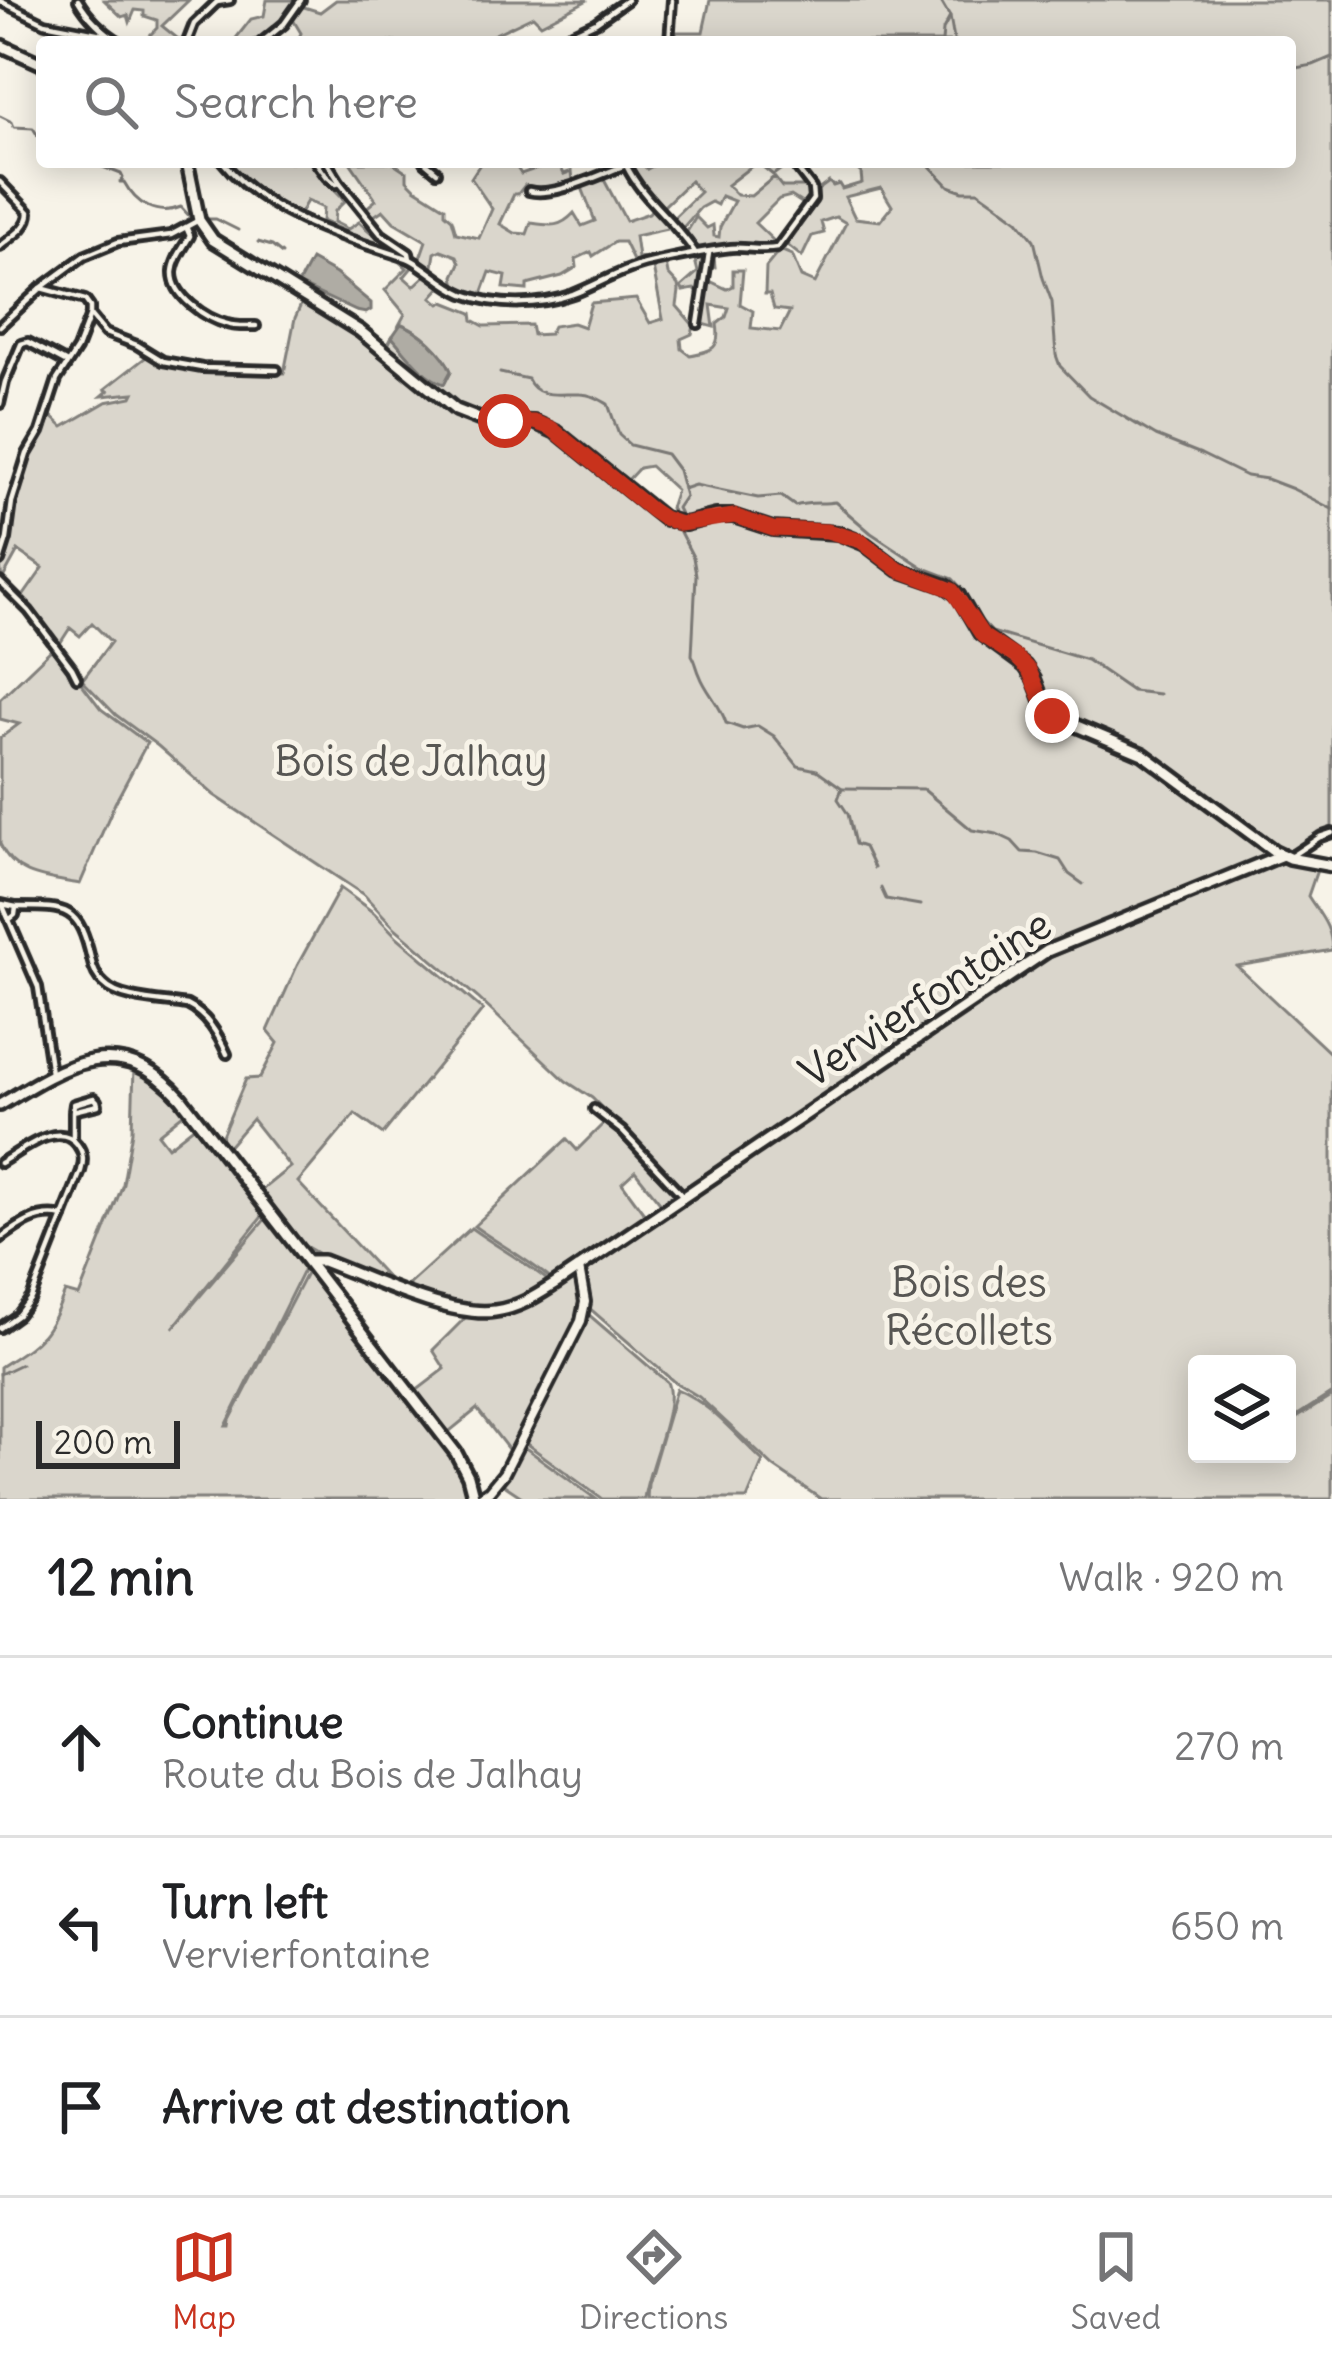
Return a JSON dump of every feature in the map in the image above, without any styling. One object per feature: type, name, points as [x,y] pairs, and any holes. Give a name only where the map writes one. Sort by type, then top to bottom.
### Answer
[{"type":"main road","points":[[0,45],[36,61]]},
{"type":"main road","points":[[189,168],[198,217],[207,234],[360,331],[456,410],[484,421],[525,421],[551,428],[668,520],[686,524],[734,516],[773,529],[844,534],[870,546],[899,570],[946,586],[958,595],[983,636],[1029,670],[1052,716],[1143,754],[1285,856],[1332,866]]},
{"type":"main road","name":"Vervierfontaine","points":[[308,1262],[323,1262],[452,1309],[483,1312],[524,1303],[1047,951],[1285,856]]},
{"type":"main road","points":[[0,1105],[73,1064],[107,1059],[135,1065],[162,1079],[182,1098],[458,1457],[476,1499]]},
{"type":"street","points":[[79,0],[107,35]]},
{"type":"street","points":[[189,36],[194,24],[218,1],[230,0]]},
{"type":"street","points":[[269,36],[301,0]]},
{"type":"street","points":[[566,36],[627,0]]},
{"type":"street","points":[[669,36],[671,0]]},
{"type":"street","points":[[0,1],[45,23],[107,35]]},
{"type":"street","points":[[229,168],[277,209],[410,259],[466,295],[520,304],[573,294],[630,268],[740,248],[769,250],[782,243],[813,199],[809,183],[797,168]]},
{"type":"street","points":[[320,168],[340,183]]},
{"type":"street","points":[[331,168],[381,234],[406,250],[410,259]]},
{"type":"street","points":[[432,168],[436,172]]},
{"type":"street","points":[[529,191],[560,189],[615,168]]},
{"type":"street","points":[[628,168],[641,192],[696,254]]},
{"type":"street","points":[[0,182],[29,216],[26,225],[0,247]]},
{"type":"street","points":[[0,326],[70,265],[100,248],[157,239],[198,217]]},
{"type":"street","points":[[186,227],[190,236],[173,274],[184,297],[223,323],[256,326]]},
{"type":"street","points":[[698,324],[709,253]]},
{"type":"street","points":[[0,561],[22,466],[89,315],[85,300],[41,288]]},
{"type":"street","points":[[89,315],[105,333],[163,361],[202,368],[277,370]]},
{"type":"street","points":[[0,404],[3,383],[24,342],[67,363]]},
{"type":"street","points":[[0,582],[47,633],[76,678]]},
{"type":"street","name":"Vervierfontaine","points":[[1285,856],[1332,833]]},
{"type":"street","points":[[1,903],[73,915],[83,927],[101,982],[120,994],[195,1009],[217,1033],[227,1054]]},
{"type":"street","points":[[1,903],[38,987],[51,1073]]},
{"type":"street","points":[[10,919],[16,907]]},
{"type":"street","points":[[594,1108],[684,1197]]},
{"type":"street","points":[[0,1328],[28,1304],[83,1164],[73,1138],[73,1111]]},
{"type":"street","points":[[0,1163],[46,1136],[73,1138]]},
{"type":"street","points":[[0,1239],[28,1220],[63,1217]]},
{"type":"street","points":[[476,1499],[506,1468],[577,1331],[585,1302],[579,1268]]},
{"type":"green space","points":[[104,0],[189,0],[162,26],[174,36],[149,36],[157,20],[144,16],[144,11],[135,10],[130,22],[128,15],[122,17]]},
{"type":"green space","points":[[267,0],[298,0],[264,36],[238,36],[251,19],[264,16]]},
{"type":"green space","points":[[336,0],[588,0],[541,24],[533,16],[491,36],[300,36],[292,18],[301,6],[320,12]]},
{"type":"green space","name":"Bois de Jalhay","points":[[710,0],[1332,0],[1332,831],[1301,853],[1290,853],[1175,781],[1267,850],[1266,859],[1045,946],[685,1192],[592,1098],[566,1081],[364,895],[214,795],[116,715],[82,680],[111,642],[92,623],[80,636],[70,628],[59,645],[22,598],[43,568],[18,551],[2,580],[0,565],[28,455],[48,413],[63,427],[106,402],[132,397],[134,393],[102,396],[146,357],[203,370],[284,373],[304,298],[386,349],[392,337],[416,364],[445,383],[451,371],[447,364],[424,337],[402,324],[398,327],[405,314],[385,290],[407,268],[386,249],[322,221],[323,208],[307,201],[300,213],[289,209],[235,168],[317,168],[345,201],[335,211],[334,222],[348,229],[359,222],[401,254],[414,265],[404,277],[414,286],[427,274],[441,287],[432,297],[440,304],[472,313],[473,320],[484,326],[531,325],[533,335],[549,334],[553,326],[573,323],[584,327],[591,303],[636,299],[650,323],[663,319],[652,262],[635,265],[624,242],[615,242],[593,256],[591,252],[576,259],[577,267],[562,276],[527,285],[527,290],[504,288],[506,276],[490,272],[482,294],[456,286],[457,256],[441,250],[430,267],[420,258],[426,241],[383,210],[371,218],[365,209],[376,200],[354,168],[401,168],[415,188],[445,207],[456,233],[479,238],[492,209],[471,178],[477,168],[517,168],[521,174],[538,168],[561,168],[564,174],[572,171],[573,181],[541,189],[525,185],[514,194],[500,224],[527,234],[531,223],[555,225],[574,213],[582,226],[595,221],[581,185],[602,176],[626,221],[649,213],[656,203],[631,168],[749,168],[727,185],[737,195],[751,196],[774,177],[782,187],[807,187],[811,194],[805,205],[791,196],[779,199],[755,223],[776,243],[770,246],[742,244],[702,250],[685,235],[696,217],[707,228],[713,225],[714,236],[719,237],[734,201],[721,196],[717,205],[711,202],[700,208],[680,231],[670,221],[700,192],[690,181],[663,207],[668,219],[655,210],[667,222],[667,229],[635,236],[638,258],[665,258],[668,274],[678,285],[677,306],[694,326],[692,334],[681,339],[682,349],[690,355],[713,347],[717,324],[729,308],[711,305],[714,327],[703,324],[701,295],[681,287],[698,272],[695,260],[714,257],[715,267],[703,270],[710,281],[727,289],[733,286],[733,270],[743,270],[740,304],[753,311],[751,328],[780,331],[790,311],[774,309],[770,294],[765,294],[766,267],[780,250],[792,255],[801,277],[815,283],[846,223],[836,217],[821,222],[824,233],[812,236],[802,257],[787,245],[818,201],[818,190],[829,182],[842,189],[862,183],[856,168],[1296,168],[1296,36],[675,36],[677,32],[703,32]],"holes":[[[881,188],[892,206],[880,221],[855,218],[845,197]],[[650,466],[676,490],[670,508],[677,518],[666,517],[625,483],[639,468]]]},
{"type":"green space","points":[[54,647],[101,709],[147,743],[80,884],[23,870],[0,844],[0,738],[19,724],[0,719],[0,699]]},
{"type":"green space","name":"Bois des Récollets","points":[[1282,862],[1318,867],[1308,896],[1328,928],[1332,950],[1237,966],[1332,1055],[1332,1393],[1296,1416],[1296,1355],[1188,1355],[1188,1463],[1296,1463],[1296,1418],[1332,1396],[1332,1499],[821,1499],[774,1467],[699,1397],[673,1381],[588,1307],[586,1277],[594,1261],[1042,961]]},
{"type":"green space","points":[[340,888],[483,1010],[383,1134],[355,1114],[298,1182],[390,1281],[300,1243],[259,1192],[290,1167],[252,1119],[226,1149],[220,1140],[246,1079],[260,1078],[278,1043],[268,1031]]},
{"type":"green space","points":[[134,1067],[163,1086],[187,1111],[158,1134],[168,1147],[196,1125],[265,1213],[173,1328],[267,1217],[306,1265],[226,1426],[309,1268],[459,1464],[468,1499],[0,1499],[0,1367],[41,1337],[65,1292],[79,1296],[123,1184],[132,1131]]},
{"type":"green space","points":[[606,1121],[679,1196],[663,1206],[635,1171],[622,1183],[647,1217],[553,1281],[474,1226],[567,1139],[577,1150]]},
{"type":"green space","points":[[471,1228],[551,1283],[512,1302],[479,1307],[406,1287]]},
{"type":"green space","points":[[567,1278],[578,1280],[582,1307],[511,1453],[477,1409],[445,1435],[412,1394],[445,1369],[433,1350],[469,1314],[491,1314]]},
{"type":"green space","points":[[588,1314],[667,1382],[665,1422],[644,1499],[602,1499],[524,1442]]},
{"type":"green space","points":[[676,1389],[711,1411],[763,1461],[747,1499],[647,1499]]},
{"type":"green space","points":[[522,1447],[596,1499],[525,1499],[501,1483]]},
{"type":"shaded area","points":[[311,260],[371,303],[371,310],[356,311],[298,284]]},
{"type":"shaded area","points":[[401,324],[443,357],[451,371],[444,384],[422,370],[392,337]]},
{"type":"waterway","points":[[196,13],[214,0]]},
{"type":"waterway","points":[[940,0],[950,17],[942,36]]},
{"type":"waterway","points":[[950,17],[953,36]]},
{"type":"waterway","points":[[1296,68],[1332,57]]},
{"type":"waterway","points":[[0,116],[14,127],[33,128],[36,133]]},
{"type":"waterway","points":[[106,168],[121,174],[120,182],[148,207],[181,207],[192,219]]},
{"type":"waterway","points":[[932,168],[949,186],[978,191],[1018,220],[1034,240],[1052,302],[1056,355],[1060,366],[1089,396],[1156,436],[1332,509]]},
{"type":"waterway","points":[[203,219],[216,219],[238,230]]},
{"type":"waterway","points":[[258,242],[282,254]]},
{"type":"waterway","points":[[500,373],[528,379],[543,393],[588,395],[608,404],[619,435],[630,445],[666,454],[678,470],[685,496],[677,508],[681,516]]},
{"type":"waterway","points":[[683,489],[695,485],[758,498],[781,496],[795,506],[835,502],[924,568],[953,579],[965,592],[968,604]]},
{"type":"waterway","points":[[680,532],[696,575],[692,655],[726,723],[743,729],[758,726],[774,736],[798,766],[817,770],[842,788],[838,799],[848,814],[855,844],[864,847],[874,868]]},
{"type":"waterway","points":[[973,612],[992,632],[1087,660],[1132,691],[1159,694]]},
{"type":"waterway","points":[[842,788],[923,789],[972,830],[997,834],[1022,852],[1060,860],[1083,884]]},
{"type":"waterway","points":[[881,888],[886,899],[920,905]]},
{"type":"waterway","points":[[0,1374],[21,1364]]},
{"type":"route","points":[[505,421],[551,428],[668,520],[686,524],[734,516],[773,529],[844,534],[870,546],[899,570],[946,586],[958,595],[983,636],[1029,670],[1052,716]]}]
